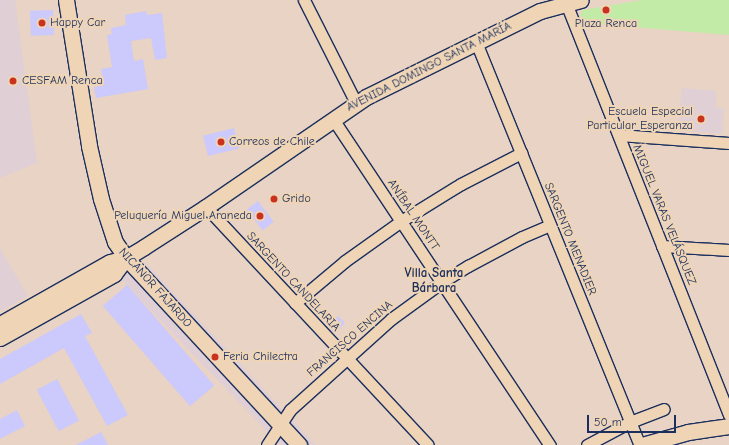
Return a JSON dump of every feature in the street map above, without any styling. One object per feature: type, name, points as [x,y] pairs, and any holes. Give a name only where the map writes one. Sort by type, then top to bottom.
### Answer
[{"type":"main road","name":"NICANOR FAJARDO","points":[[66,0],[94,170],[112,236],[126,258],[299,445]]},
{"type":"main road","name":"AVENIDA DOMINGO SANTA MARÍA","points":[[0,324],[117,272],[126,258],[206,207],[356,103],[540,11],[581,0]]},
{"type":"main road","name":"AVENIDA DOMINGO SANTA MARÍA","points":[[0,338],[72,291]]},
{"type":"main road","points":[[641,445],[688,432],[729,426]]},
{"type":"street","points":[[304,0],[356,103]]},
{"type":"street","name":"MIGUEL VARAS VELÁSQUEZ","points":[[566,3],[729,414]]},
{"type":"street","name":"SARGENTO MENADIER","points":[[476,42],[630,422],[641,445]]},
{"type":"street","name":"ANÍBAL MONTT","points":[[333,119],[550,445]]},
{"type":"street","points":[[618,135],[729,143]]},
{"type":"street","points":[[295,303],[345,261],[401,221],[461,184],[521,153]]},
{"type":"street","name":"SARGENTO CANDELARIA","points":[[206,207],[428,445]]},
{"type":"street","name":"FRANCISCO ENCINA","points":[[267,445],[290,410],[391,319],[442,282],[494,250],[550,225]]},
{"type":"street","points":[[662,246],[729,250]]},
{"type":"street","points":[[587,445],[630,422],[664,409]]},
{"type":"shaded area","name":"CESFAM Renca","points":[[0,0],[15,0],[37,163],[0,178]]},
{"type":"shaded area","name":"Escuela Especial Particular Esperanza","points":[[682,88],[716,91],[716,107],[724,108],[722,134],[677,130]]},
{"type":"shaded area","points":[[0,248],[28,296],[0,311]]},
{"type":"shaded area","name":"Feria Chilectra","points":[[145,262],[316,445],[280,445],[112,270]]},
{"type":"green space","points":[[642,0],[729,0],[729,35],[584,23],[580,15],[583,10]]},
{"type":"building","name":"Happy Car","points":[[53,10],[54,35],[31,36],[30,11]]},
{"type":"building","points":[[146,11],[147,15],[162,13],[167,58],[155,60],[151,38],[131,41],[134,61],[143,59],[148,89],[96,98],[94,87],[104,85],[101,69],[112,67],[107,35],[112,34],[111,28],[126,25],[125,15]]},
{"type":"building","name":"Correos de Chile","points":[[234,128],[239,148],[208,156],[203,136]]},
{"type":"building","name":"Peluquería Miguel Araneda","points":[[258,201],[274,222],[262,230],[247,209]]},
{"type":"building","points":[[127,285],[214,385],[190,406],[103,306]]},
{"type":"building","points":[[81,314],[92,333],[85,336],[128,415],[107,426],[64,348],[0,384],[0,359]]},
{"type":"building","points":[[338,316],[345,323],[334,334],[327,327]]},
{"type":"building","points":[[57,379],[79,420],[59,431],[37,390]]},
{"type":"building","points":[[17,410],[25,426],[0,439],[0,419]]},
{"type":"building","points":[[101,432],[108,445],[76,445]]},
{"type":"place","name":"Plaza Renca","points":[[606,10]]},
{"type":"place","name":"Happy Car","points":[[42,23]]},
{"type":"place","name":"CESFAM Renca","points":[[13,81]]},
{"type":"place","name":"Escuela Especial Particular Esperanza","points":[[701,119]]},
{"type":"place","name":"Correos de Chile","points":[[221,142]]},
{"type":"place","name":"Grido","points":[[274,199]]},
{"type":"place","name":"Peluquería Miguel Araneda","points":[[260,216]]},
{"type":"place","name":"Feria Chilectra","points":[[215,357]]},
{"type":"district","name":"Villa Santa Bárbara","points":[[434,282]]}]
